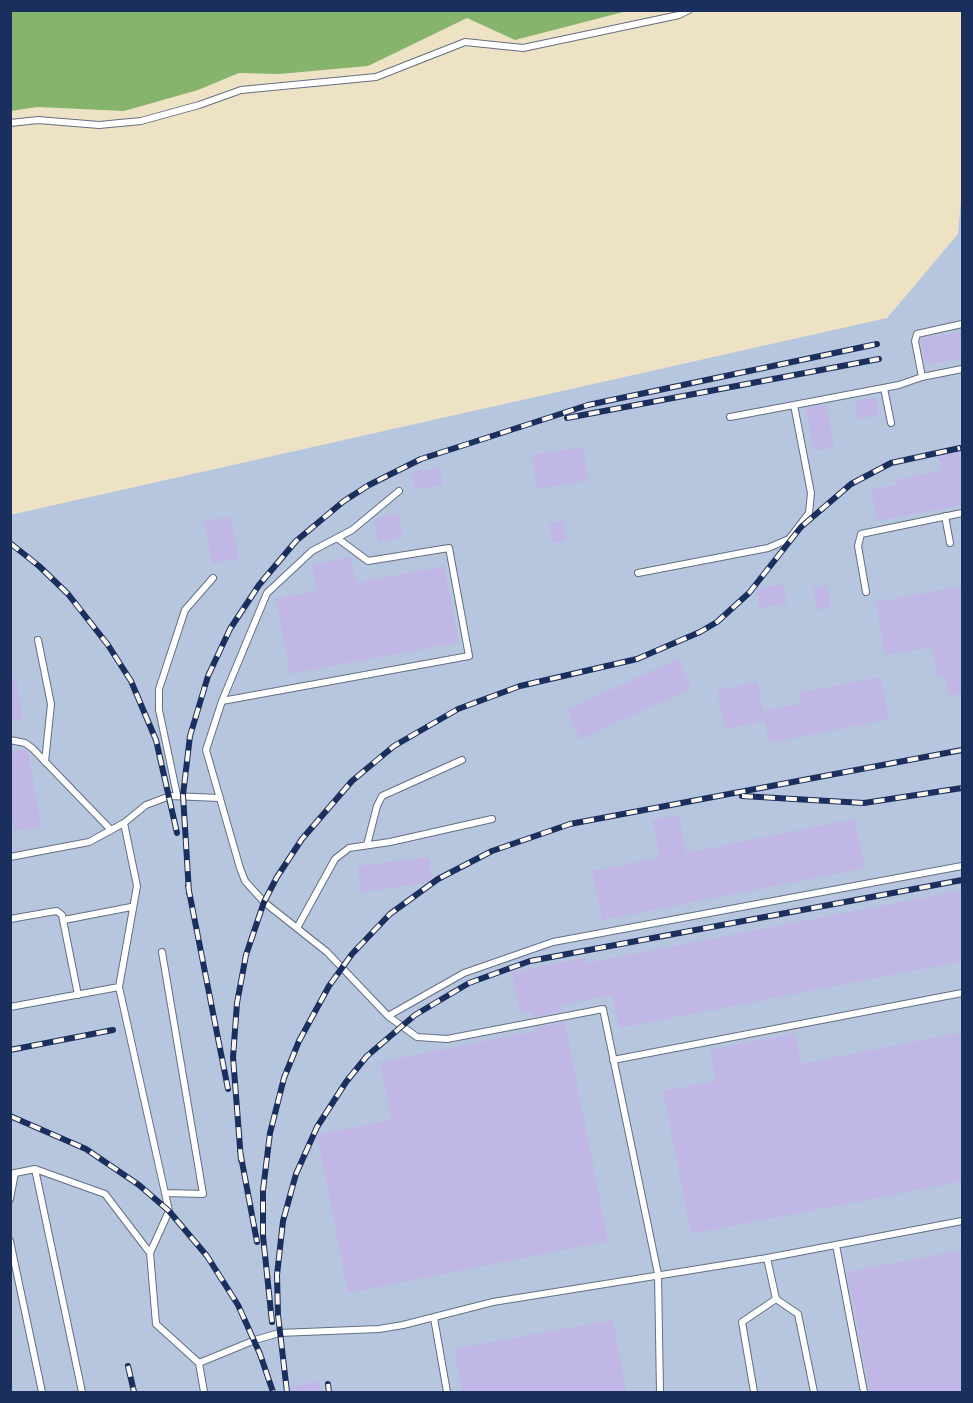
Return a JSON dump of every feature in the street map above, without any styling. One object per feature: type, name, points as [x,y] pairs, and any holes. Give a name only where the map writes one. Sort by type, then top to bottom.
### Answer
[{"type":"lane","points":[[10,123],[38,120],[99,125],[141,121],[242,90],[376,77],[465,42],[523,48],[679,15],[689,10]]},
{"type":"lane","points":[[921,377],[915,341],[917,334],[963,324]]},
{"type":"lane","points":[[730,417],[884,388],[921,377],[963,369]]},
{"type":"lane","points":[[884,388],[891,423]]},
{"type":"lane","points":[[638,573],[768,548],[789,539],[809,513],[811,493],[794,405]]},
{"type":"lane","points":[[399,491],[352,530],[312,551],[267,593],[222,701],[206,750],[235,854],[245,881],[264,902],[342,966],[388,1016],[417,1037],[436,1040],[603,1009],[658,1274],[660,1392]]},
{"type":"lane","points":[[866,592],[858,546],[861,534],[963,513]]},
{"type":"lane","points":[[945,516],[950,543]]},
{"type":"lane","points":[[222,701],[469,656],[449,548],[368,561],[337,538]]},
{"type":"lane","points":[[177,795],[159,710],[159,689],[185,610],[213,578]]},
{"type":"lane","points":[[38,640],[51,704],[45,762]]},
{"type":"lane","points":[[10,740],[25,743],[111,830]]},
{"type":"lane","points":[[368,845],[377,806],[382,796],[462,760]]},
{"type":"lane","points":[[10,857],[89,842],[124,823],[146,805],[177,795],[220,798]]},
{"type":"lane","points":[[297,928],[335,859],[349,848],[492,819]]},
{"type":"lane","points":[[124,823],[137,886],[131,907],[119,987],[168,1211],[150,1253],[156,1324],[199,1363],[204,1392]]},
{"type":"lane","points":[[388,1016],[464,973],[553,942],[963,866]]},
{"type":"lane","points":[[64,920],[131,907]]},
{"type":"lane","points":[[10,919],[57,911],[64,920],[78,995]]},
{"type":"lane","points":[[162,952],[203,1194],[165,1193]]},
{"type":"lane","points":[[10,1007],[119,987]]},
{"type":"lane","points":[[613,1060],[963,993]]},
{"type":"lane","points":[[10,1199],[13,1173],[35,1169],[105,1194],[150,1253]]},
{"type":"lane","points":[[35,1169],[82,1392]]},
{"type":"lane","points":[[199,1363],[274,1334],[379,1329],[434,1318],[493,1302],[767,1258],[963,1221]]},
{"type":"lane","points":[[10,1241],[42,1392]]},
{"type":"lane","points":[[836,1245],[864,1392]]},
{"type":"lane","points":[[767,1258],[776,1299],[798,1314],[814,1392]]},
{"type":"lane","points":[[753,1392],[742,1322],[776,1299]]},
{"type":"lane","points":[[434,1318],[447,1392]]},
{"type":"shaded area","points":[[962,190],[962,1392],[11,1392],[10,515],[887,318],[958,234]]},
{"type":"green space","points":[[11,10],[627,11],[515,40],[467,18],[368,66],[279,74],[239,73],[198,90],[124,111],[37,107],[11,111]]},
{"type":"building","points":[[963,331],[963,358],[925,365],[921,339]]},
{"type":"building","points":[[876,397],[879,415],[858,419],[855,401]]},
{"type":"building","points":[[826,404],[834,447],[814,451],[805,408]]},
{"type":"building","points":[[583,447],[588,480],[537,489],[532,455]]},
{"type":"building","points":[[963,450],[963,505],[877,521],[871,490],[896,485],[895,480],[941,471],[938,454]]},
{"type":"building","points":[[440,468],[442,485],[414,489],[412,472]]},
{"type":"building","points":[[399,513],[403,537],[378,542],[374,519]]},
{"type":"building","points":[[231,517],[239,559],[212,564],[204,521]]},
{"type":"building","points":[[563,521],[566,541],[552,543],[549,523]]},
{"type":"building","points":[[351,557],[356,583],[444,566],[459,642],[290,674],[276,599],[317,591],[312,565]]},
{"type":"building","points":[[784,584],[787,603],[759,608],[756,589]]},
{"type":"building","points":[[827,585],[831,607],[817,610],[813,588]]},
{"type":"building","points":[[963,586],[963,693],[949,696],[945,675],[937,676],[932,647],[885,655],[876,602]]},
{"type":"building","points":[[678,659],[692,688],[580,739],[567,710]]},
{"type":"building","points":[[881,677],[889,719],[769,743],[765,721],[725,729],[717,690],[757,682],[763,711],[800,704],[798,693]]},
{"type":"building","points":[[16,678],[23,719],[10,721],[10,679]]},
{"type":"building","points":[[24,749],[28,751],[41,826],[15,831],[10,808],[10,751]]},
{"type":"building","points":[[679,815],[686,853],[855,819],[865,868],[602,920],[592,871],[660,858],[652,820]]},
{"type":"building","points":[[429,857],[432,882],[361,892],[358,866]]},
{"type":"building","points":[[963,890],[963,961],[619,1028],[612,995],[561,1005],[563,1011],[532,1017],[531,1011],[520,1013],[512,972],[585,958],[587,963]]},
{"type":"building","points":[[565,1022],[608,1241],[348,1293],[317,1135],[391,1120],[380,1062],[535,1031],[534,1028]]},
{"type":"building","points":[[963,1032],[963,1181],[691,1234],[663,1091],[716,1081],[710,1050],[795,1033],[801,1064]]},
{"type":"building","points":[[963,1250],[963,1392],[870,1392],[847,1272]]},
{"type":"building","points":[[613,1320],[626,1392],[462,1392],[454,1349]]},
{"type":"building","points":[[319,1381],[321,1392],[288,1392],[288,1388]]},
{"type":"railway","points":[[189,893],[183,795],[190,736],[208,676],[230,629],[259,585],[296,541],[344,501],[369,485],[421,459],[588,405],[877,344]]},
{"type":"railway","points":[[567,418],[879,359]]},
{"type":"railway","points":[[241,1160],[233,1057],[237,1003],[246,955],[264,902],[277,877],[302,839],[352,781],[394,746],[458,709],[520,686],[637,659],[700,632],[717,622],[749,593],[801,527],[851,484],[891,463],[960,448]]},
{"type":"railway","points":[[10,543],[39,566],[68,594],[108,645],[131,681],[156,740],[177,833]]},
{"type":"railway","points":[[272,1322],[263,1236],[263,1190],[270,1133],[284,1078],[299,1041],[329,986],[352,954],[390,914],[438,879],[492,851],[570,824],[962,750]]},
{"type":"railway","points":[[742,796],[864,803],[962,788]]},
{"type":"railway","points":[[287,1392],[278,1315],[277,1275],[283,1221],[296,1174],[317,1127],[346,1082],[367,1056],[415,1015],[469,983],[530,961],[962,880]]},
{"type":"railway","points":[[188,886],[228,1089]]},
{"type":"railway","points":[[10,1050],[113,1030]]},
{"type":"railway","points":[[10,1116],[86,1149],[139,1185],[169,1211],[207,1256],[238,1305],[260,1354],[273,1392]]},
{"type":"railway","points":[[240,1151],[257,1242]]},
{"type":"railway","points":[[128,1366],[134,1392]]},
{"type":"railway","points":[[328,1384],[329,1392]]}]
